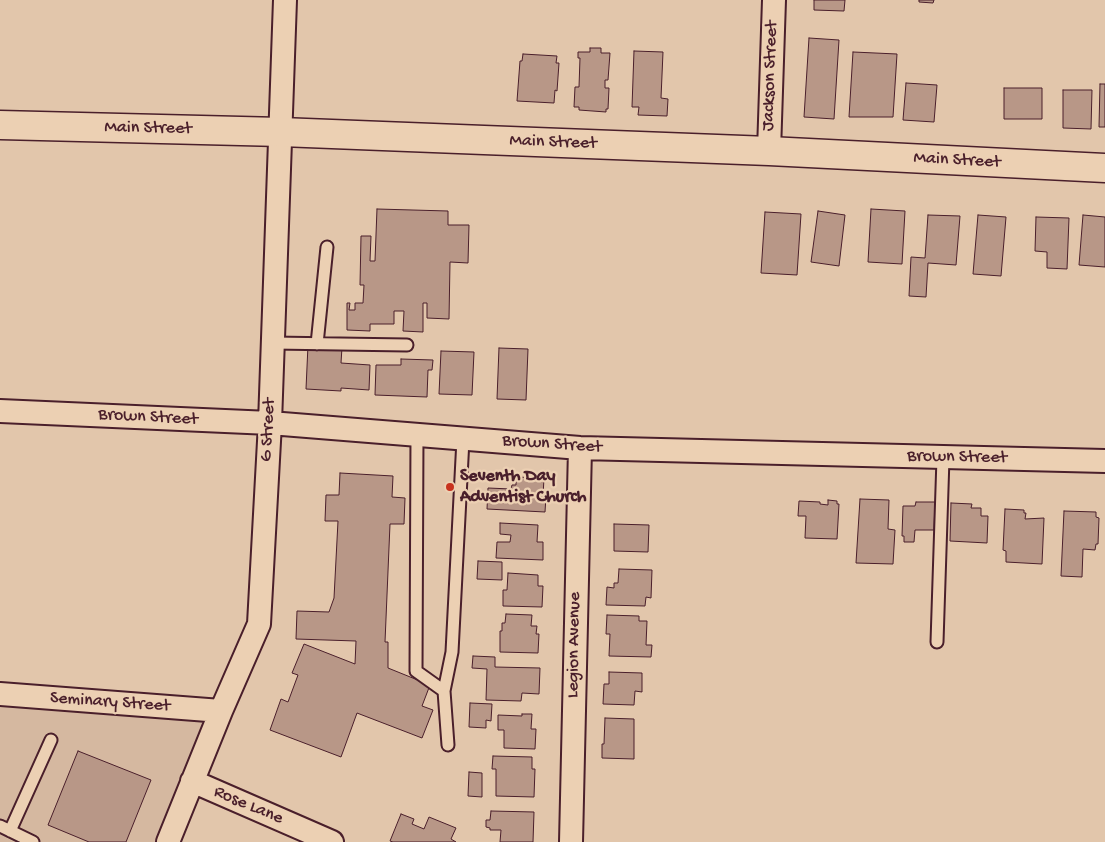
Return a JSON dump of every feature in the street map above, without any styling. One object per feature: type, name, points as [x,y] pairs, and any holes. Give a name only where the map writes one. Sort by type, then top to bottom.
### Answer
[{"type":"street","name":"G Street","points":[[168,842],[221,711],[259,624],[270,423],[285,0]]},
{"type":"street","name":"Jackson Street","points":[[769,151],[774,0]]},
{"type":"street","name":"Main Street","points":[[0,125],[281,132],[769,151],[1105,168]]},
{"type":"street","name":"Brown Street","points":[[0,412],[270,423],[580,448],[1105,461]]},
{"type":"street","name":"Legion Avenue","points":[[571,842],[580,448]]},
{"type":"street","name":"Seminary Street","points":[[0,694],[221,711]]},
{"type":"street","name":"Rose Lane","points":[[192,781],[332,842]]},
{"type":"lane","points":[[317,344],[327,247]]},
{"type":"lane","points":[[273,343],[407,345]]},
{"type":"lane","points":[[417,435],[416,671],[444,692]]},
{"type":"lane","points":[[448,745],[444,692],[452,652],[463,439]]},
{"type":"lane","points":[[937,642],[943,458]]},
{"type":"lane","points":[[33,842],[5,828],[51,740]]},
{"type":"shaded area","points":[[0,694],[221,711],[168,842],[0,842]]},
{"type":"building","points":[[814,0],[845,0],[844,11],[814,10]]},
{"type":"building","points":[[919,0],[934,0],[933,3],[919,2]]},
{"type":"building","points":[[809,38],[839,40],[834,119],[804,117]]},
{"type":"building","points":[[590,48],[601,48],[601,53],[610,53],[608,80],[605,80],[605,88],[609,88],[608,109],[606,109],[606,112],[579,110],[579,107],[574,107],[575,87],[579,87],[580,58],[578,58],[578,52],[590,52]]},
{"type":"building","points":[[634,51],[663,52],[661,98],[668,99],[667,116],[638,115],[639,107],[632,107]]},
{"type":"building","points":[[853,52],[897,54],[893,117],[849,117]]},
{"type":"building","points":[[523,54],[557,56],[556,63],[559,63],[554,103],[517,101],[520,61],[522,61]]},
{"type":"building","points":[[906,83],[937,85],[934,122],[903,120]]},
{"type":"building","points":[[1100,84],[1105,84],[1105,127],[1099,127]]},
{"type":"building","points":[[1004,88],[1042,88],[1042,119],[1004,119]]},
{"type":"building","points":[[1063,90],[1092,90],[1091,129],[1063,128]]},
{"type":"building","points":[[377,209],[448,211],[448,225],[469,225],[468,263],[450,262],[449,319],[427,318],[427,303],[423,303],[423,332],[403,331],[404,311],[394,311],[394,324],[370,324],[370,331],[347,330],[347,303],[350,303],[349,310],[355,310],[355,303],[363,303],[364,285],[360,285],[361,236],[371,236],[370,261],[375,261]]},
{"type":"building","points":[[871,209],[905,211],[902,264],[868,262]]},
{"type":"building","points":[[818,211],[845,215],[839,266],[811,262]]},
{"type":"building","points":[[765,212],[801,214],[797,275],[761,273]]},
{"type":"building","points":[[928,215],[960,216],[956,265],[928,263],[926,297],[909,296],[911,257],[925,258]]},
{"type":"building","points":[[978,215],[1006,217],[1001,276],[973,274]]},
{"type":"building","points":[[1083,215],[1105,217],[1105,267],[1079,265]]},
{"type":"building","points":[[1036,217],[1069,218],[1067,269],[1047,268],[1047,252],[1035,251]]},
{"type":"building","points":[[308,345],[342,347],[341,363],[370,365],[369,390],[341,388],[341,391],[306,389]]},
{"type":"building","points":[[499,348],[528,349],[526,400],[497,399]]},
{"type":"building","points":[[441,351],[474,352],[472,395],[439,394]]},
{"type":"building","points":[[401,359],[433,360],[432,370],[428,370],[427,397],[375,395],[376,365],[401,365]]},
{"type":"building","points":[[340,473],[393,476],[392,497],[405,498],[404,524],[390,524],[385,642],[388,642],[388,668],[430,685],[422,706],[433,710],[422,738],[357,713],[341,757],[270,730],[281,699],[288,702],[298,675],[292,673],[304,644],[355,664],[356,641],[296,639],[297,611],[329,612],[334,598],[338,521],[325,521],[326,495],[339,495]]},
{"type":"building","points":[[516,477],[544,478],[543,496],[546,496],[545,512],[487,509],[488,488],[511,489],[512,485],[516,485]]},
{"type":"building","points":[[860,499],[889,500],[888,529],[895,530],[893,564],[856,563]]},
{"type":"building","points":[[828,500],[837,501],[837,504],[839,504],[837,539],[805,538],[806,516],[798,516],[799,501],[820,502],[820,504],[828,505]]},
{"type":"building","points":[[916,502],[935,502],[934,530],[915,530],[914,542],[904,542],[904,536],[902,536],[903,506],[915,506]]},
{"type":"building","points":[[951,503],[972,504],[971,508],[981,508],[981,516],[988,516],[987,543],[950,541]]},
{"type":"building","points":[[1005,509],[1024,510],[1024,513],[1026,513],[1025,519],[1044,518],[1042,564],[1006,562],[1006,551],[1003,550]]},
{"type":"building","points":[[1064,511],[1096,512],[1096,517],[1099,518],[1098,544],[1096,544],[1095,550],[1083,549],[1082,577],[1061,576]]},
{"type":"building","points":[[500,523],[538,525],[537,542],[543,542],[543,560],[496,558],[497,542],[510,542],[511,535],[500,534]]},
{"type":"building","points":[[614,524],[649,525],[648,552],[614,551]]},
{"type":"building","points":[[478,561],[502,562],[502,580],[477,579]]},
{"type":"building","points":[[619,569],[652,570],[651,598],[646,597],[645,606],[606,605],[607,587],[614,588],[614,583],[618,583]]},
{"type":"building","points":[[508,573],[538,575],[538,586],[543,586],[542,607],[503,606],[503,590],[507,590]]},
{"type":"building","points":[[506,614],[532,615],[531,626],[537,626],[536,634],[539,634],[538,653],[500,652],[500,631],[502,631],[502,623],[505,623]]},
{"type":"building","points":[[607,615],[639,616],[639,621],[647,621],[646,645],[652,645],[651,657],[609,656],[610,634],[606,634]]},
{"type":"building","points":[[473,656],[495,657],[495,667],[540,668],[539,694],[522,693],[521,701],[486,700],[487,669],[472,668]]},
{"type":"building","points":[[609,672],[642,673],[642,692],[635,691],[634,705],[603,704],[604,684],[609,684]]},
{"type":"building","points":[[470,703],[492,704],[491,721],[486,720],[486,728],[469,727]]},
{"type":"building","points":[[522,714],[532,714],[531,729],[536,729],[535,749],[504,748],[504,730],[498,730],[498,715],[522,716]]},
{"type":"building","points":[[605,718],[634,719],[634,759],[602,758]]},
{"type":"building","points":[[78,751],[151,780],[126,842],[89,842],[48,825]]},
{"type":"building","points":[[493,756],[532,757],[532,769],[535,769],[534,797],[496,796],[496,769],[492,769]]},
{"type":"building","points":[[469,772],[482,773],[482,797],[468,796]]},
{"type":"building","points":[[491,811],[534,812],[533,842],[500,842],[501,830],[490,830],[490,828],[486,827],[486,820],[490,820]]},
{"type":"building","points":[[401,814],[414,819],[412,824],[424,829],[429,817],[456,828],[451,839],[456,842],[390,841]]},
{"type":"place","name":"Seventh Day Adventist Church","points":[[450,487]]}]
